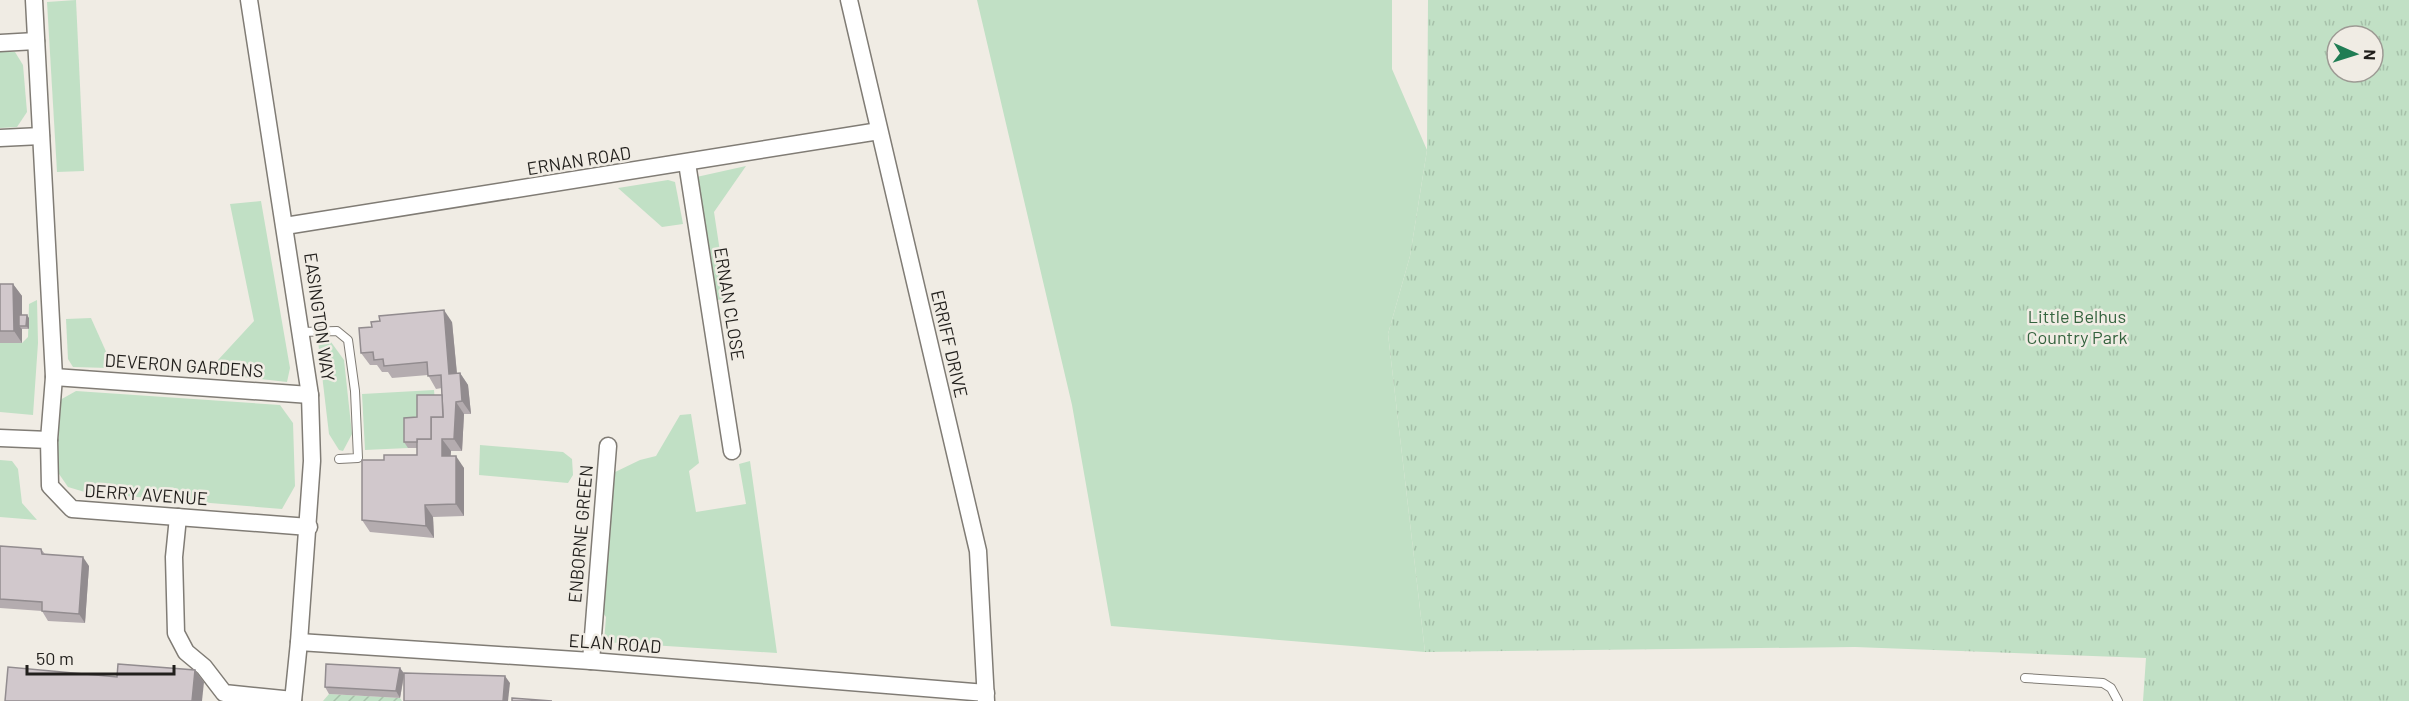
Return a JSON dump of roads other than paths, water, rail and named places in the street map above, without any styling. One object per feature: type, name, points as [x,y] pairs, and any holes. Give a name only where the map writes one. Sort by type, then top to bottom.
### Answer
[{"type":"street","points":[[0,438],[50,440],[54,377],[34,0]]},
{"type":"street","name":"EASINGTON WAY","points":[[249,0],[310,395],[312,461],[299,642]]},
{"type":"street","name":"ERRIFF DRIVE","points":[[849,0],[978,551],[986,697]]},
{"type":"street","points":[[0,43],[36,41]]},
{"type":"street","name":"ERNAN ROAD","points":[[285,226],[879,131]]},
{"type":"street","points":[[0,138],[41,136]]},
{"type":"street","name":"ERNAN CLOSE","points":[[687,163],[732,451]]},
{"type":"street","name":"DEVERON GARDENS","points":[[54,377],[310,395]]},
{"type":"street","name":"DERRY AVENUE","points":[[50,440],[50,486],[72,509],[309,526]]},
{"type":"street","name":"ENBORNE GREEN","points":[[591,661],[608,446]]},
{"type":"street","points":[[178,517],[174,557],[176,633],[186,652],[204,667],[224,693],[293,701],[299,642]]},
{"type":"street","name":"ELAN ROAD","points":[[299,642],[591,661],[986,697]]},
{"type":"lane","points":[[301,332],[337,331],[348,340],[355,391],[358,458],[339,459]]},
{"type":"lane","points":[[2025,678],[2103,683],[2111,688],[2118,701]]},
{"type":"park label","name":"Little Belhus Country Park","points":[[2077,327]]}]
